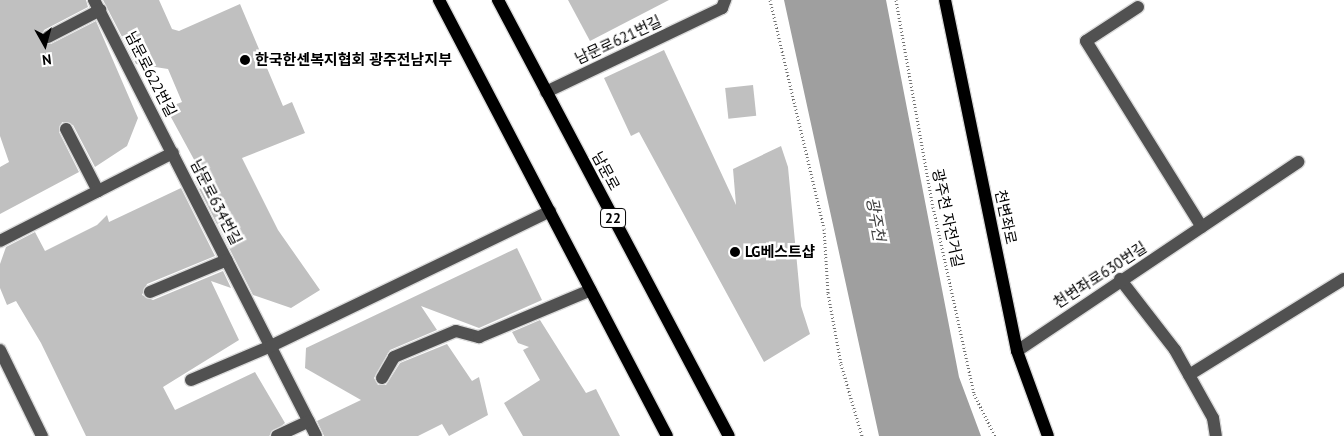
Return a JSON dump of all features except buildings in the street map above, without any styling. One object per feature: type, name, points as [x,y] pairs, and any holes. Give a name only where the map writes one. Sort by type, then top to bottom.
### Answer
[{"type":"main road","points":[[440,0],[667,436]]},
{"type":"main road","name":"남문로","points":[[498,0],[729,436]]},
{"type":"main road","name":"천변좌로","points":[[945,0],[1016,351],[1048,436]]},
{"type":"street","name":"남문로621번길","points":[[546,92],[722,8],[724,0]]},
{"type":"street","name":"남문로622번길","points":[[48,36],[97,5],[173,153]]},
{"type":"street","points":[[1138,7],[1086,40],[1202,227]]},
{"type":"street","points":[[66,129],[98,191]]},
{"type":"street","name":"남문로634번길","points":[[0,241],[173,153],[316,436]]},
{"type":"street","name":"천변좌로630번길","points":[[1016,351],[1120,279],[1202,227],[1298,162]]},
{"type":"street","points":[[192,380],[271,346],[550,211]]},
{"type":"street","name":"남문로634번길","points":[[150,292],[227,260]]},
{"type":"street","points":[[1120,279],[1189,375],[1213,418],[1216,436]]},
{"type":"street","points":[[1189,375],[1344,279]]},
{"type":"street","points":[[382,378],[394,357],[456,331],[479,337],[591,290]]},
{"type":"street","points":[[0,350],[5,375],[42,436]]},
{"type":"street","points":[[277,436],[309,421]]},
{"type":"path","points":[[770,0],[824,229],[828,293],[841,364],[862,436]]},
{"type":"path","name":"광주천 자전거길","points":[[896,0],[933,207],[974,394],[995,436]]},
{"type":"water","name":"광주천","points":[[784,0],[886,0],[959,377],[981,436],[879,436]]},
{"type":"place","name":"한국한센복지협회 광주전남지부","points":[[245,60]]},
{"type":"place","name":"LG베스트샵","points":[[735,252]]}]
